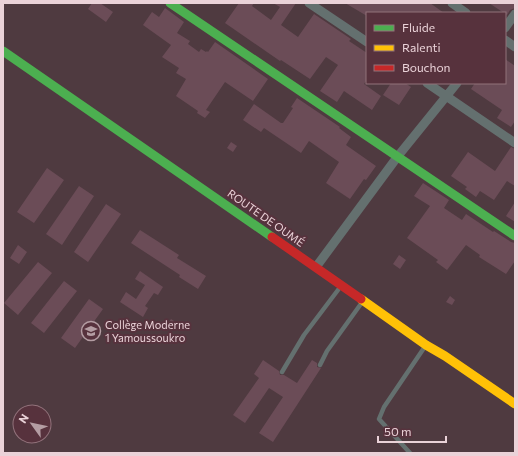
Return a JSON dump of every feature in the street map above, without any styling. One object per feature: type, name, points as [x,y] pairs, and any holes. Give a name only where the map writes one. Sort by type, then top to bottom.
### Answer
[{"type":"street","points":[[170,3],[515,236]]},
{"type":"street","points":[[310,3],[366,41]]},
{"type":"street","points":[[452,3],[465,12]]},
{"type":"street","points":[[506,27],[515,14]]},
{"type":"street","points":[[506,41],[515,47]]},
{"type":"street","name":"ROUTE DE OUMÉ","points":[[3,51],[342,285],[426,345],[445,356],[515,404]]},
{"type":"street","points":[[428,84],[515,143]]},
{"type":"street","points":[[316,267],[398,156],[456,84]]},
{"type":"lane","points":[[282,372],[304,334],[342,285]]},
{"type":"lane","points":[[320,365],[327,351],[363,300]]},
{"type":"lane","points":[[410,453],[379,419],[384,407],[426,345]]},
{"type":"building","points":[[92,3],[100,3],[113,12],[106,22],[88,9]]},
{"type":"building","points":[[239,3],[254,3],[252,6],[271,20],[280,7],[273,3],[296,3],[281,25],[298,37],[314,14],[351,39],[349,41],[366,52],[366,81],[364,84],[381,96],[372,110],[344,91],[337,102],[320,91],[338,65],[326,57],[310,79],[281,60],[280,61],[225,23]]},
{"type":"building","points":[[345,3],[430,3],[443,12],[366,12],[366,15]]},
{"type":"building","points":[[489,3],[515,3],[515,8],[510,10],[507,15],[506,12],[502,12]]},
{"type":"building","points":[[165,8],[184,22],[177,33],[190,41],[188,44],[199,52],[201,49],[208,52],[215,42],[268,79],[253,101],[225,82],[206,110],[210,112],[205,118],[197,113],[198,111],[176,96],[186,79],[176,73],[179,68],[162,57],[171,45],[143,25],[152,12],[159,17]]},
{"type":"building","points":[[506,60],[515,66],[515,121],[511,127],[497,118],[502,110],[471,89],[474,84],[506,84]]},
{"type":"building","points":[[390,84],[406,84],[411,87],[399,105],[383,95]]},
{"type":"building","points":[[297,98],[340,127],[339,128],[351,137],[346,145],[376,166],[366,180],[364,179],[350,199],[326,183],[339,162],[309,141],[301,153],[264,128],[261,132],[243,120],[254,104],[283,123],[293,108],[291,107]]},
{"type":"building","points":[[231,142],[237,146],[233,152],[227,148]]},
{"type":"building","points":[[511,147],[515,149],[515,186],[507,181],[494,200],[480,191],[476,197],[465,189],[467,187],[451,176],[468,152],[495,171]]},
{"type":"building","points":[[47,168],[64,180],[34,223],[17,212]]},
{"type":"building","points":[[423,183],[449,200],[444,208],[462,220],[466,214],[493,232],[494,231],[515,243],[515,261],[506,274],[479,257],[480,255],[466,245],[447,270],[436,262],[438,260],[407,238],[430,206],[414,196]]},
{"type":"building","points":[[79,186],[94,196],[62,245],[46,234]]},
{"type":"building","points":[[515,202],[515,222],[506,216]]},
{"type":"building","points":[[106,204],[121,214],[88,262],[74,252]]},
{"type":"building","points":[[140,230],[179,255],[177,258],[206,276],[198,289],[179,277],[180,275],[131,243]]},
{"type":"building","points":[[18,245],[27,252],[19,264],[10,258]]},
{"type":"building","points":[[399,255],[406,260],[400,269],[393,264]]},
{"type":"building","points":[[38,262],[52,273],[18,315],[4,303]]},
{"type":"building","points":[[140,271],[163,287],[158,295],[154,293],[145,306],[148,308],[143,317],[120,302],[126,292],[136,299],[145,285],[135,279]]},
{"type":"building","points":[[64,281],[77,291],[44,333],[31,323]]},
{"type":"building","points":[[450,296],[455,300],[452,305],[446,302]]},
{"type":"building","points":[[89,299],[103,309],[75,348],[61,338]]},
{"type":"building","points":[[171,319],[177,323],[173,329],[167,325]]},
{"type":"building","points":[[263,360],[279,371],[280,375],[284,375],[297,383],[312,360],[317,363],[317,367],[321,368],[273,442],[259,433],[283,397],[269,388],[245,423],[233,415],[259,378],[254,374]]},
{"type":"traffic: fast","points":[[170,3],[515,236]]},
{"type":"traffic: fast","points":[[3,51],[272,237]]},
{"type":"traffic: slow","points":[[361,299],[426,345],[445,356],[515,404]]},
{"type":"traffic: jam","points":[[272,237],[361,299]]},
{"type":"place","name":"Collège Moderne 1 Yamoussoukro","points":[[91,331]]}]
